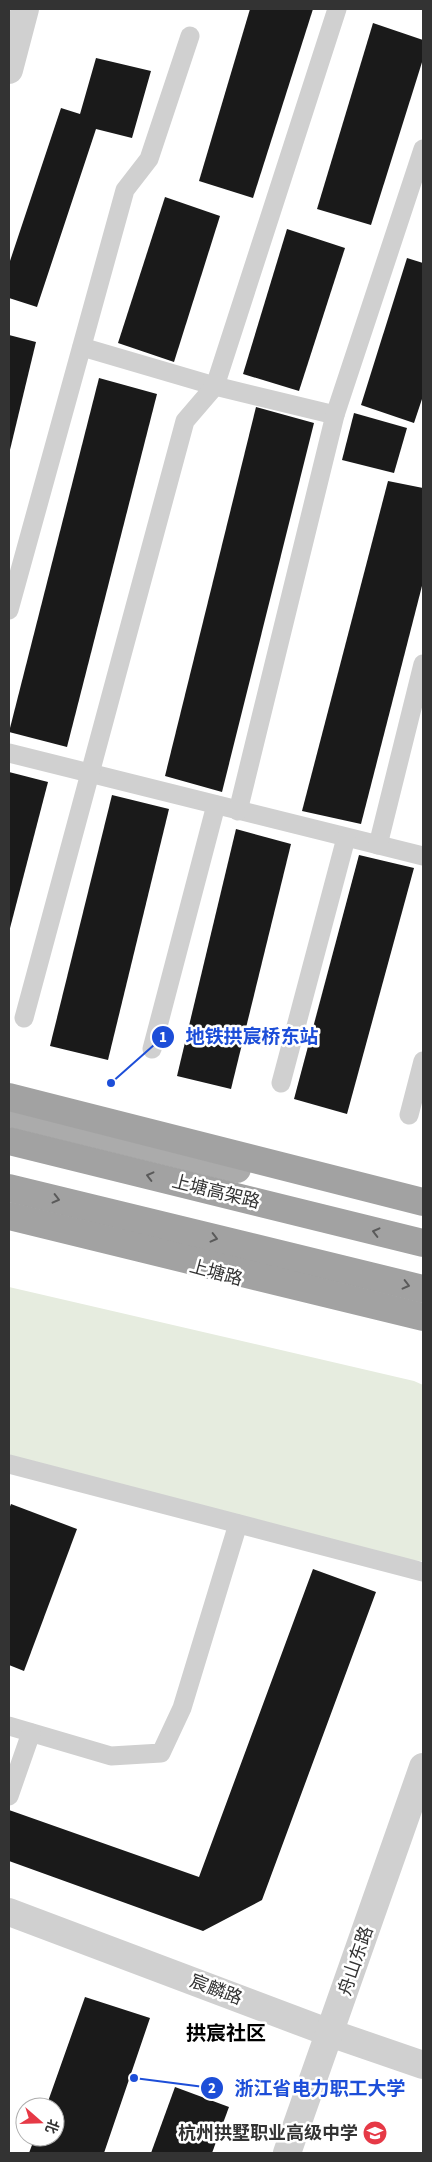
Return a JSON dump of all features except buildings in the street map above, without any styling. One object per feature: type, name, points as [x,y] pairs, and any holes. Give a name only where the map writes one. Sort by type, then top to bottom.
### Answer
[{"type":"highway","points":[[9,1097],[423,1202]]},
{"type":"highway","name":"上塘高架路","points":[[9,1141],[423,1243]]},
{"type":"highway","points":[[9,1188],[423,1289]]},
{"type":"highway","points":[[9,1217],[423,1318]]},
{"type":"main road","points":[[9,1112],[423,1215]]},
{"type":"main road","name":"上塘路","points":[[9,1217],[423,1329]]},
{"type":"street","points":[[9,70],[25,9]]},
{"type":"street","name":"舟山东路","points":[[287,2153],[423,1767]]},
{"type":"street","name":"宸麟路","points":[[9,1912],[330,2033],[423,2065]]},
{"type":"lane","points":[[24,1018],[185,422],[215,386],[337,9]]},
{"type":"lane","points":[[9,610],[125,190],[148,159],[190,36]]},
{"type":"lane","points":[[238,811],[335,415],[423,149]]},
{"type":"lane","points":[[82,347],[215,386],[335,415]]},
{"type":"lane","points":[[378,845],[423,664]]},
{"type":"lane","points":[[9,753],[423,856]]},
{"type":"lane","points":[[152,1049],[216,804]]},
{"type":"lane","points":[[281,1083],[346,838]]},
{"type":"lane","points":[[409,1115],[423,1061]]},
{"type":"lane","points":[[9,1464],[423,1572]]},
{"type":"lane","points":[[9,1726],[111,1756],[161,1753],[182,1708],[238,1524]]},
{"type":"lane","points":[[9,1796],[31,1733]]},
{"type":"shaded area","points":[[9,1287],[414,1381],[423,1385],[423,1561],[403,1560],[9,1458]]},
{"type":"place","name":"地铁拱宸桥东站","points":[[111,1083]]},
{"type":"place","name":"浙江省电力职工大学","points":[[134,2078]]},
{"type":"place","name":"杭州拱墅职业高级中学","points":[[375,2133]]},
{"type":"district","name":"拱宸社区","points":[[226,2034]]}]
